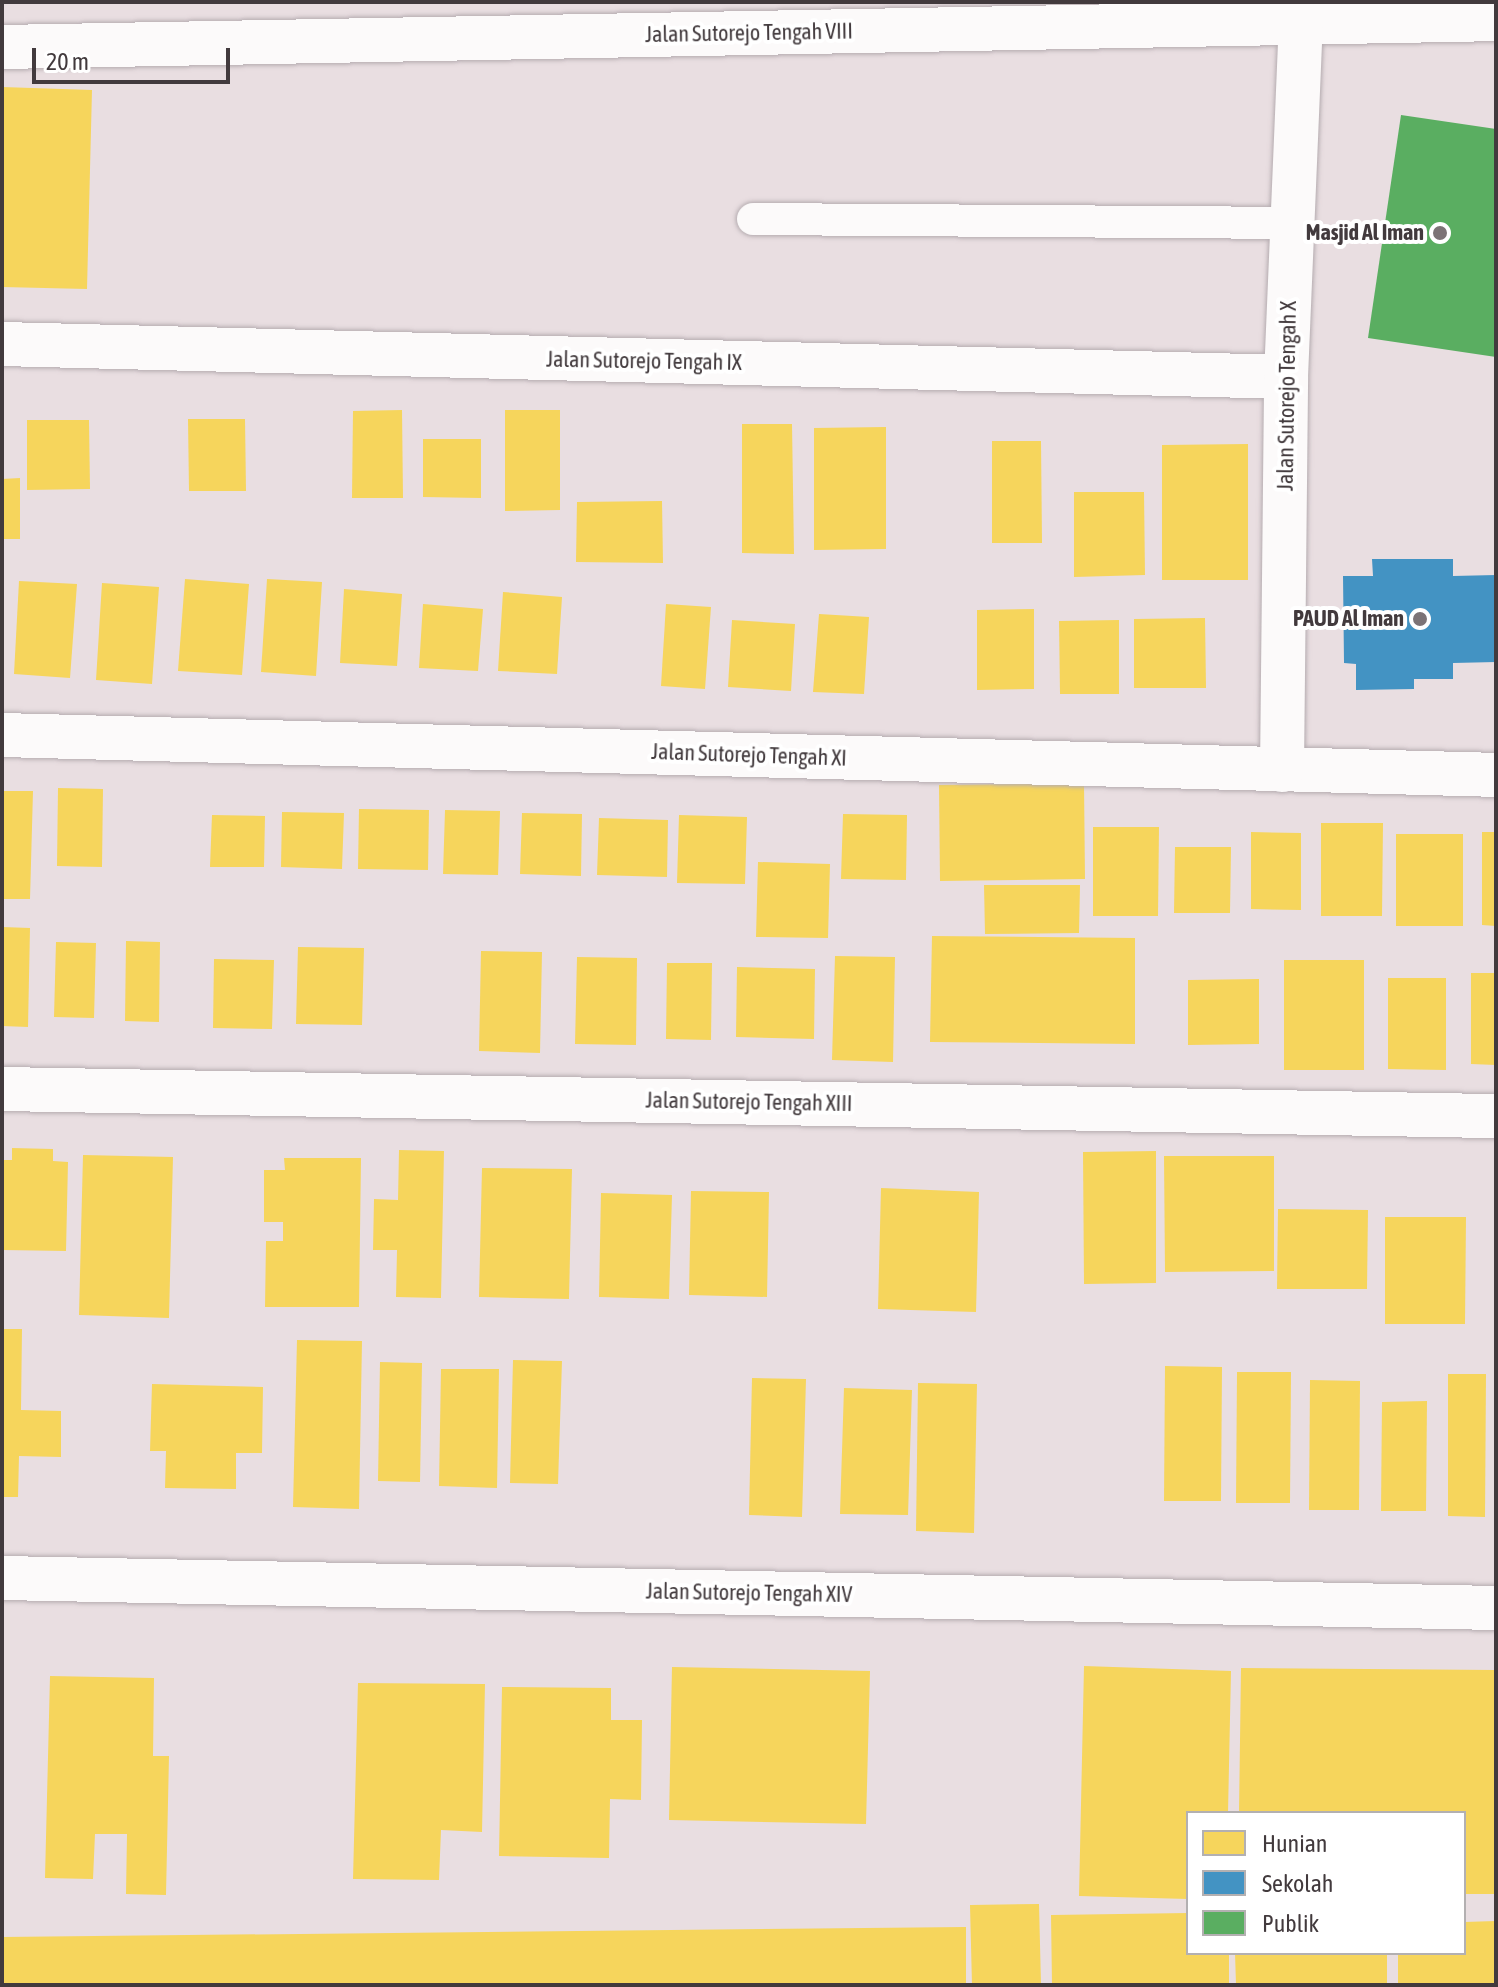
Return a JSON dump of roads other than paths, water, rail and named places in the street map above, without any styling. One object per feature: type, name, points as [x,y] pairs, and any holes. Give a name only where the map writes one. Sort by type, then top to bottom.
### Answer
[{"type":"street","name":"Jalan Sutorejo Tengah VIII","points":[[2,47],[1496,19]]},
{"type":"street","name":"Jalan Sutorejo Tengah X","points":[[1282,770],[1286,377],[1301,22]]},
{"type":"street","name":"Jalan Sutorejo Tengah IX","points":[[2,344],[1286,377]]},
{"type":"street","name":"Jalan Sutorejo Tengah XI","points":[[2,735],[1496,775]]},
{"type":"street","name":"Jalan Sutorejo Tengah XIII","points":[[2,1089],[1496,1116]]},
{"type":"street","name":"Jalan Sutorejo Tengah XIV","points":[[2,1578],[1496,1608]]},
{"type":"lane","points":[[753,219],[1293,223]]},
{"type":"place","name":"Masjid Al Iman","points":[[1440,233]]},
{"type":"place","name":"PAUD Al Iman","points":[[1420,619]]}]
